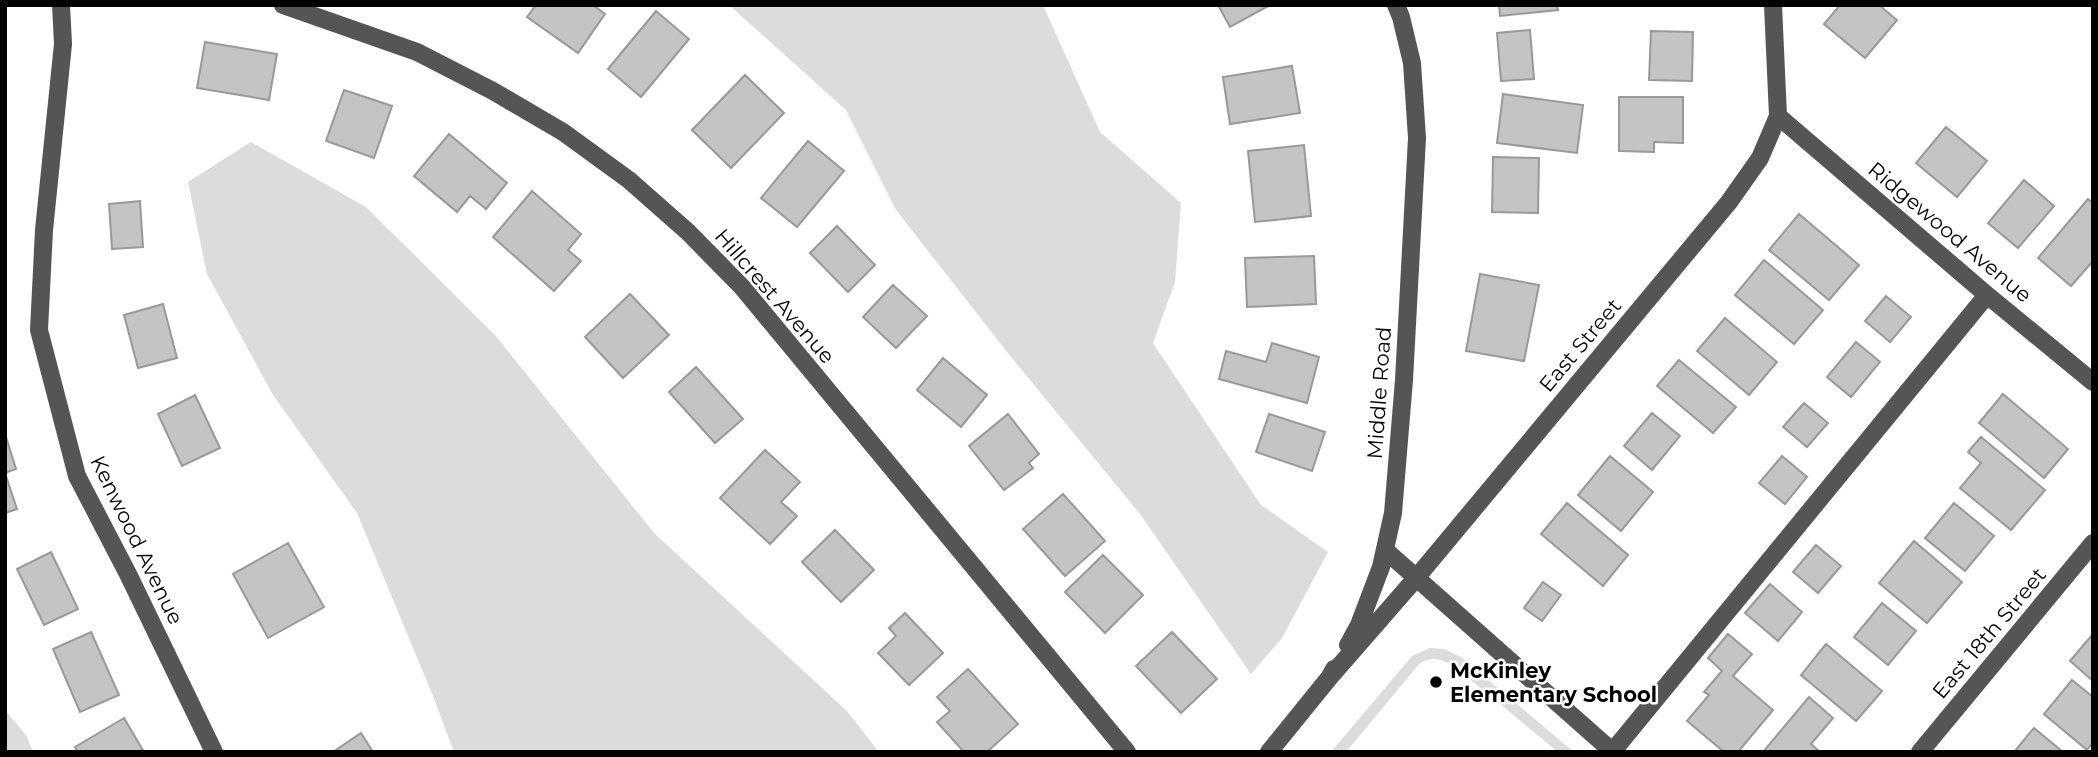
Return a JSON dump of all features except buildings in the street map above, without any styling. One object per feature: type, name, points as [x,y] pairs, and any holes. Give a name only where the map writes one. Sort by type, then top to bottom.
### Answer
[{"type":"street","name":"Kenwood Avenue","points":[[61,5],[63,44],[44,230],[39,330],[77,476],[128,574],[214,752]]},
{"type":"street","name":"Hillcrest Avenue","points":[[283,5],[417,52],[492,91],[563,132],[629,180],[659,206],[742,287],[1127,752]]},
{"type":"street","name":"Middle Road","points":[[1269,752],[1329,678],[1359,625],[1381,567],[1393,513],[1417,138],[1412,63],[1396,5]]},
{"type":"street","name":"East Street","points":[[1329,678],[1418,577],[1729,202],[1760,158],[1779,116],[1773,5]]},
{"type":"street","name":"Ridgewood Avenue","points":[[1779,116],[1987,295],[2093,382]]},
{"type":"street","points":[[1385,550],[1613,752],[1987,295]]},
{"type":"street","name":"East 18th Street","points":[[1920,752],[2093,543]]},
{"type":"shaded area","points":[[729,5],[1043,5],[1100,132],[1181,203],[1175,282],[1153,343],[1261,505],[1328,552],[1282,638],[1251,674],[1140,514],[1011,357],[896,210],[846,110]]},
{"type":"shaded area","points":[[251,142],[366,207],[495,335],[655,534],[847,711],[879,752],[454,752],[357,513],[273,395],[207,274],[188,182]]},
{"type":"shaded area","points":[[1430,648],[1444,649],[1461,657],[1574,752],[1558,752],[1454,666],[1433,659],[1420,663],[1346,752],[1331,752],[1412,656]]},
{"type":"shaded area","points":[[5,710],[26,735],[33,752],[5,752]]},
{"type":"place","name":"McKinley Elementary School","points":[[1436,682]]}]
